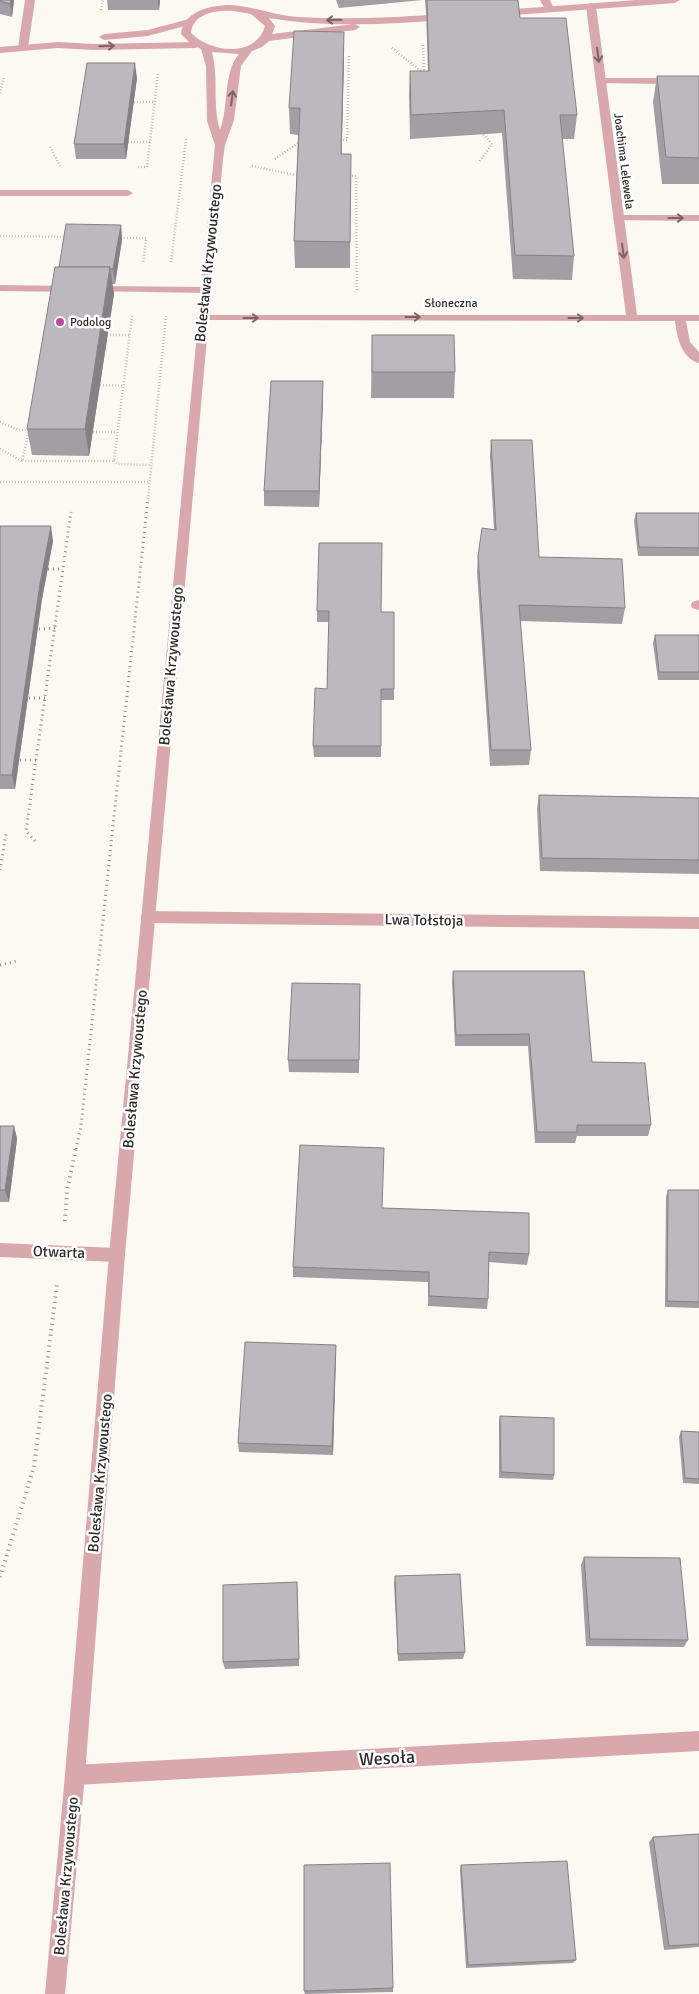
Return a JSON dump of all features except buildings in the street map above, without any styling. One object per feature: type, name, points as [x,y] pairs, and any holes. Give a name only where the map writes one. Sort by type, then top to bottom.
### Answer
[{"type":"street","points":[[22,48],[30,0]]},
{"type":"street","points":[[0,50],[58,45],[83,40],[148,33],[189,22],[211,0]]},
{"type":"street","points":[[58,45],[93,47],[201,47],[228,52],[250,48],[266,38],[270,32],[270,26],[245,0]]},
{"type":"street","points":[[494,13],[547,5],[591,6],[675,0]]},
{"type":"street","name":"Joachima Lelewela","points":[[591,6],[632,318]]},
{"type":"street","points":[[200,13],[220,8],[297,20],[383,21],[458,16]]},
{"type":"street","points":[[266,38],[350,28],[383,21]]},
{"type":"street","name":"Bolesława Krzywoustego","points":[[189,22],[186,34],[201,47],[211,66],[212,121],[220,145]]},
{"type":"street","name":"Bolesława Krzywoustego","points":[[55,1994],[75,1775],[117,1255],[202,318],[220,145],[229,120],[236,66],[250,48]]},
{"type":"street","points":[[601,81],[662,81],[699,84]]},
{"type":"street","points":[[0,193],[128,193]]},
{"type":"street","points":[[618,218],[699,218]]},
{"type":"street","points":[[0,288],[206,290]]},
{"type":"street","name":"Słoneczna","points":[[202,318],[699,318]]},
{"type":"street","points":[[680,318],[684,343],[699,359]]},
{"type":"street","name":"Lwa Tołstoja","points":[[148,917],[699,923]]},
{"type":"street","name":"Otwarta","points":[[0,1250],[117,1255]]},
{"type":"street","name":"Wesoła","points":[[75,1775],[699,1741]]},
{"type":"path","points":[[424,40],[424,73]]},
{"type":"path","points":[[391,46],[409,63],[430,78]]},
{"type":"path","points":[[338,140],[347,140],[349,56]]},
{"type":"path","points":[[137,167],[147,167],[159,64]]},
{"type":"path","points":[[0,93],[5,73]]},
{"type":"path","points":[[134,102],[154,102]]},
{"type":"path","points":[[480,130],[492,144],[480,161]]},
{"type":"path","points":[[0,1577],[34,1467],[62,1252],[67,1191],[81,1126],[152,465],[168,290],[186,136]]},
{"type":"path","points":[[275,159],[302,140]]},
{"type":"path","points":[[128,142],[150,142]]},
{"type":"path","points":[[50,147],[61,167],[52,167]]},
{"type":"path","points":[[252,166],[299,176],[309,176]]},
{"type":"path","points":[[347,176],[356,176],[357,290]]},
{"type":"path","points":[[0,236],[68,237]]},
{"type":"path","points":[[117,238],[146,238],[143,263]]},
{"type":"path","points":[[114,461],[133,309]]},
{"type":"path","points":[[107,335],[129,335]]},
{"type":"path","points":[[100,385],[123,386]]},
{"type":"path","points":[[0,422],[19,430],[29,430],[22,461]]},
{"type":"path","points":[[93,432],[117,432]]},
{"type":"path","points":[[0,450],[22,461],[114,461],[117,464],[152,465]]},
{"type":"path","points":[[0,482],[150,482]]},
{"type":"path","points":[[35,841],[26,831],[71,512]]},
{"type":"path","points":[[48,569],[63,569]]},
{"type":"path","points":[[39,629],[55,628]]},
{"type":"path","points":[[29,698],[45,698]]},
{"type":"path","points":[[20,760],[36,760]]},
{"type":"path","points":[[0,870],[6,834]]},
{"type":"path","points":[[0,964],[18,961]]},
{"type":"place","name":"Podolog","points":[[60,322]]}]
